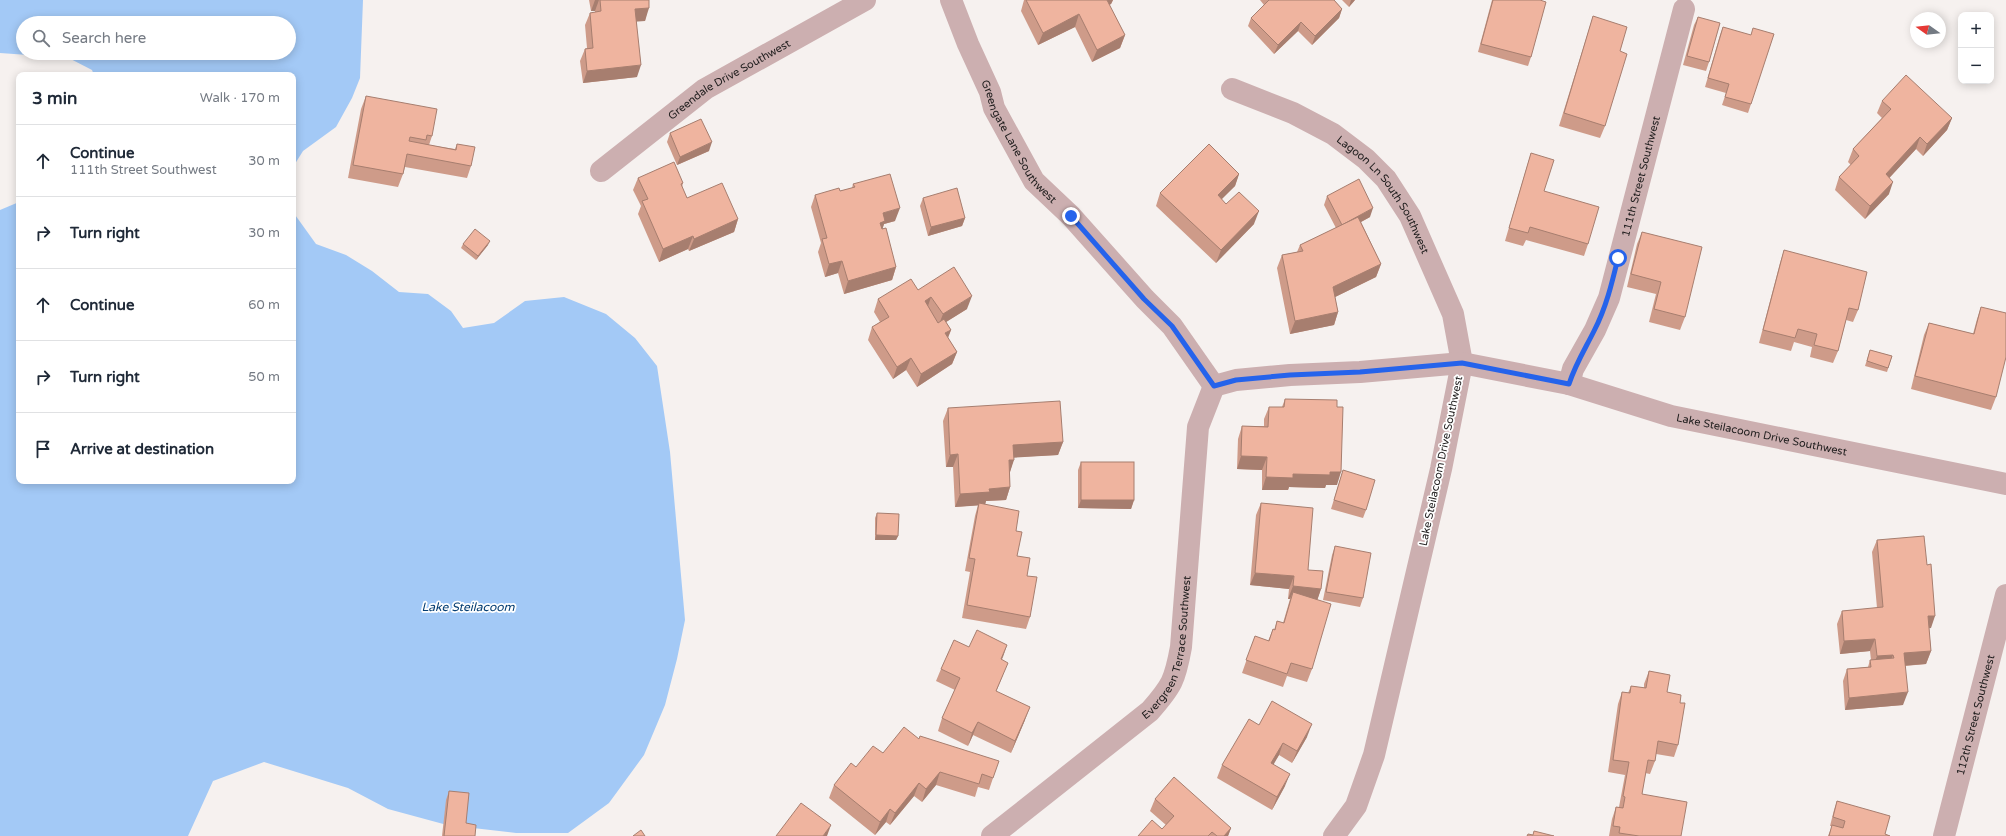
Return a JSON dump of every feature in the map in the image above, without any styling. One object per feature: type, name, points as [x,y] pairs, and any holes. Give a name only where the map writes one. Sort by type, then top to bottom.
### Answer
[{"type":"street","name":"Greendale Drive Southwest","points":[[601,171],[705,89],[865,0]]},
{"type":"street","name":"Greengate Lane Southwest","points":[[951,0],[968,44],[990,92],[994,108],[1034,180],[1071,216],[1144,299],[1172,326],[1214,386]]},
{"type":"street","name":"111th Street Southwest","points":[[1569,384],[1573,368],[1595,330],[1609,298],[1684,9]]},
{"type":"street","name":"Lagoon Ln South Southwest","points":[[1232,89],[1293,113],[1333,134],[1366,159],[1386,179],[1410,216],[1453,314],[1462,363]]},
{"type":"street","points":[[1214,386],[1236,380],[1275,376],[1462,363]]},
{"type":"street","name":"Lake Steilacoom Drive Southwest","points":[[1334,836],[1356,806],[1374,755],[1441,469],[1462,363],[1569,384],[1671,416],[2006,484]]},
{"type":"street","name":"Evergreen Terrace Southwest","points":[[992,836],[1150,711],[1168,691],[1176,674],[1181,647],[1198,428],[1214,386]]},
{"type":"street","name":"112th Street Southwest","points":[[1944,836],[2006,595]]},
{"type":"water","points":[[0,0],[363,0],[360,78],[352,98],[336,127],[303,151],[296,162],[296,72],[93,72],[92,70],[73,60],[296,60],[296,16],[16,16],[16,54],[0,53]]},
{"type":"water","name":"Lake Steilacoom","points":[[16,203],[16,484],[296,484],[296,216],[316,244],[346,255],[372,271],[399,292],[428,294],[451,311],[463,328],[494,323],[525,301],[564,297],[606,314],[635,338],[657,366],[670,452],[685,620],[665,705],[644,755],[609,803],[568,833],[516,833],[447,825],[388,809],[348,788],[264,762],[213,781],[188,836],[0,836],[0,210]]},
{"type":"building","points":[[600,0],[649,0],[649,8],[635,9],[641,65],[587,71],[585,49],[593,48],[590,13],[601,11]]},
{"type":"building","points":[[1026,0],[1107,0],[1125,35],[1097,50],[1079,14],[1043,33]]},
{"type":"building","points":[[1269,0],[1334,0],[1342,9],[1315,36],[1301,22],[1278,45],[1251,18]]},
{"type":"building","points":[[1493,0],[1540,0],[1546,2],[1531,57],[1481,44]]},
{"type":"building","points":[[1593,16],[1627,27],[1620,51],[1627,54],[1605,126],[1564,113]]},
{"type":"building","points":[[1698,17],[1720,23],[1709,62],[1687,56]]},
{"type":"building","points":[[1723,27],[1751,35],[1753,28],[1774,34],[1751,104],[1725,97],[1729,84],[1708,78]]},
{"type":"building","points":[[1906,75],[1952,118],[1927,144],[1920,137],[1886,174],[1893,182],[1870,206],[1839,177],[1859,156],[1853,149],[1891,109],[1882,101]]},
{"type":"building","points":[[366,96],[437,109],[432,136],[427,135],[426,140],[410,137],[409,141],[456,150],[457,144],[475,147],[471,166],[407,154],[403,174],[353,165]]},
{"type":"building","points":[[701,119],[712,142],[680,157],[670,133]]},
{"type":"building","points":[[1209,144],[1239,174],[1218,195],[1226,204],[1239,192],[1259,211],[1221,250],[1160,193]]},
{"type":"building","points":[[1531,153],[1554,160],[1544,191],[1599,207],[1588,244],[1530,227],[1528,233],[1509,228]]},
{"type":"building","points":[[674,162],[683,183],[681,184],[687,198],[722,183],[738,219],[694,239],[693,236],[663,249],[642,201],[648,199],[638,178]]},
{"type":"building","points":[[890,174],[900,208],[883,213],[885,221],[880,223],[882,229],[886,228],[896,267],[848,281],[842,261],[829,264],[822,239],[827,238],[815,195],[839,188],[840,191],[855,187],[853,184]]},
{"type":"building","points":[[1359,179],[1373,208],[1342,225],[1327,196]]},
{"type":"building","points":[[957,188],[965,218],[931,227],[923,198]]},
{"type":"building","points":[[1358,217],[1381,264],[1333,287],[1338,312],[1295,321],[1282,255],[1303,251],[1300,245]]},
{"type":"building","points":[[475,229],[490,241],[478,256],[463,244]]},
{"type":"building","points":[[1642,232],[1702,247],[1685,317],[1654,309],[1661,282],[1631,274]]},
{"type":"building","points":[[1784,250],[1867,272],[1858,310],[1849,308],[1838,351],[1814,345],[1817,334],[1798,329],[1795,338],[1763,330]]},
{"type":"building","points":[[954,267],[972,296],[943,314],[931,297],[925,301],[938,323],[944,319],[951,330],[945,333],[957,352],[921,374],[911,358],[897,367],[872,327],[889,317],[878,299],[911,279],[918,290]]},
{"type":"building","points":[[1981,307],[2006,313],[2006,357],[1996,397],[1915,376],[1929,323],[1974,334]]},
{"type":"building","points":[[1870,350],[1892,356],[1888,368],[1867,361]]},
{"type":"building","points":[[1285,399],[1337,400],[1337,407],[1343,407],[1341,472],[1330,472],[1330,475],[1293,474],[1293,478],[1266,477],[1267,457],[1241,456],[1242,426],[1268,427],[1269,407],[1284,407]]},
{"type":"building","points":[[1060,401],[1063,442],[1013,445],[1014,460],[1009,460],[1010,487],[989,489],[990,492],[960,494],[958,454],[950,455],[948,408]]},
{"type":"building","points":[[1081,462],[1134,462],[1134,500],[1081,500]]},
{"type":"building","points":[[1343,470],[1375,480],[1366,510],[1334,500]]},
{"type":"building","points":[[979,503],[1019,511],[1016,531],[1022,532],[1017,556],[1030,558],[1027,576],[1037,577],[1030,617],[967,605],[975,559],[969,558]]},
{"type":"building","points":[[1261,503],[1313,508],[1308,570],[1323,571],[1321,589],[1293,586],[1294,576],[1255,573]]},
{"type":"building","points":[[877,513],[899,514],[898,536],[876,535]]},
{"type":"building","points":[[1924,536],[1927,565],[1931,564],[1935,616],[1928,616],[1931,651],[1904,653],[1908,692],[1849,698],[1847,669],[1871,667],[1870,660],[1894,658],[1893,655],[1877,656],[1875,639],[1844,641],[1842,611],[1883,607],[1877,540]]},
{"type":"building","points":[[1335,546],[1371,553],[1363,598],[1326,592]]},
{"type":"building","points":[[1293,592],[1331,604],[1312,669],[1291,663],[1287,674],[1246,660],[1255,636],[1269,641],[1273,629],[1275,630],[1277,621],[1284,623]]},
{"type":"building","points":[[977,630],[1007,645],[1001,659],[1008,663],[996,691],[1030,707],[1015,741],[978,722],[972,733],[942,718],[960,678],[941,669],[954,640],[969,647]]},
{"type":"building","points":[[1649,671],[1670,675],[1667,692],[1681,695],[1680,703],[1685,703],[1678,745],[1658,741],[1655,761],[1648,760],[1642,794],[1687,802],[1681,836],[1639,836],[1619,833],[1620,827],[1613,826],[1616,807],[1623,808],[1625,797],[1623,796],[1629,762],[1613,760],[1622,692],[1630,693],[1631,686],[1646,688]]},
{"type":"building","points":[[1272,701],[1312,724],[1297,751],[1283,743],[1271,763],[1290,774],[1277,797],[1222,765],[1249,719],[1259,725]]},
{"type":"building","points":[[904,727],[919,739],[920,736],[999,761],[993,778],[982,774],[979,784],[940,772],[926,789],[919,783],[895,813],[890,809],[880,822],[834,785],[851,763],[856,767],[873,746],[883,753]]},
{"type":"building","points":[[1174,777],[1231,828],[1224,836],[1217,836],[1212,832],[1208,836],[1138,836],[1152,820],[1162,829],[1174,816],[1155,799]]},
{"type":"building","points":[[449,791],[469,793],[466,823],[476,825],[475,836],[444,836]]},
{"type":"building","points":[[1837,801],[1890,816],[1885,834],[1890,836],[1829,836],[1832,825],[1843,828],[1845,821],[1833,817]]},
{"type":"building","points":[[801,803],[831,825],[823,836],[776,836]]},
{"type":"building","points":[[641,830],[645,836],[633,836]]},
{"type":"building","points":[[1534,831],[1554,836],[1527,836],[1528,834],[1533,835]]},
{"type":"route","points":[[1071,216],[1144,299],[1172,326],[1192,352],[1214,386],[1236,380],[1290,375],[1360,372],[1462,363],[1569,384],[1573,368],[1595,330],[1609,298],[1618,258]]}]
